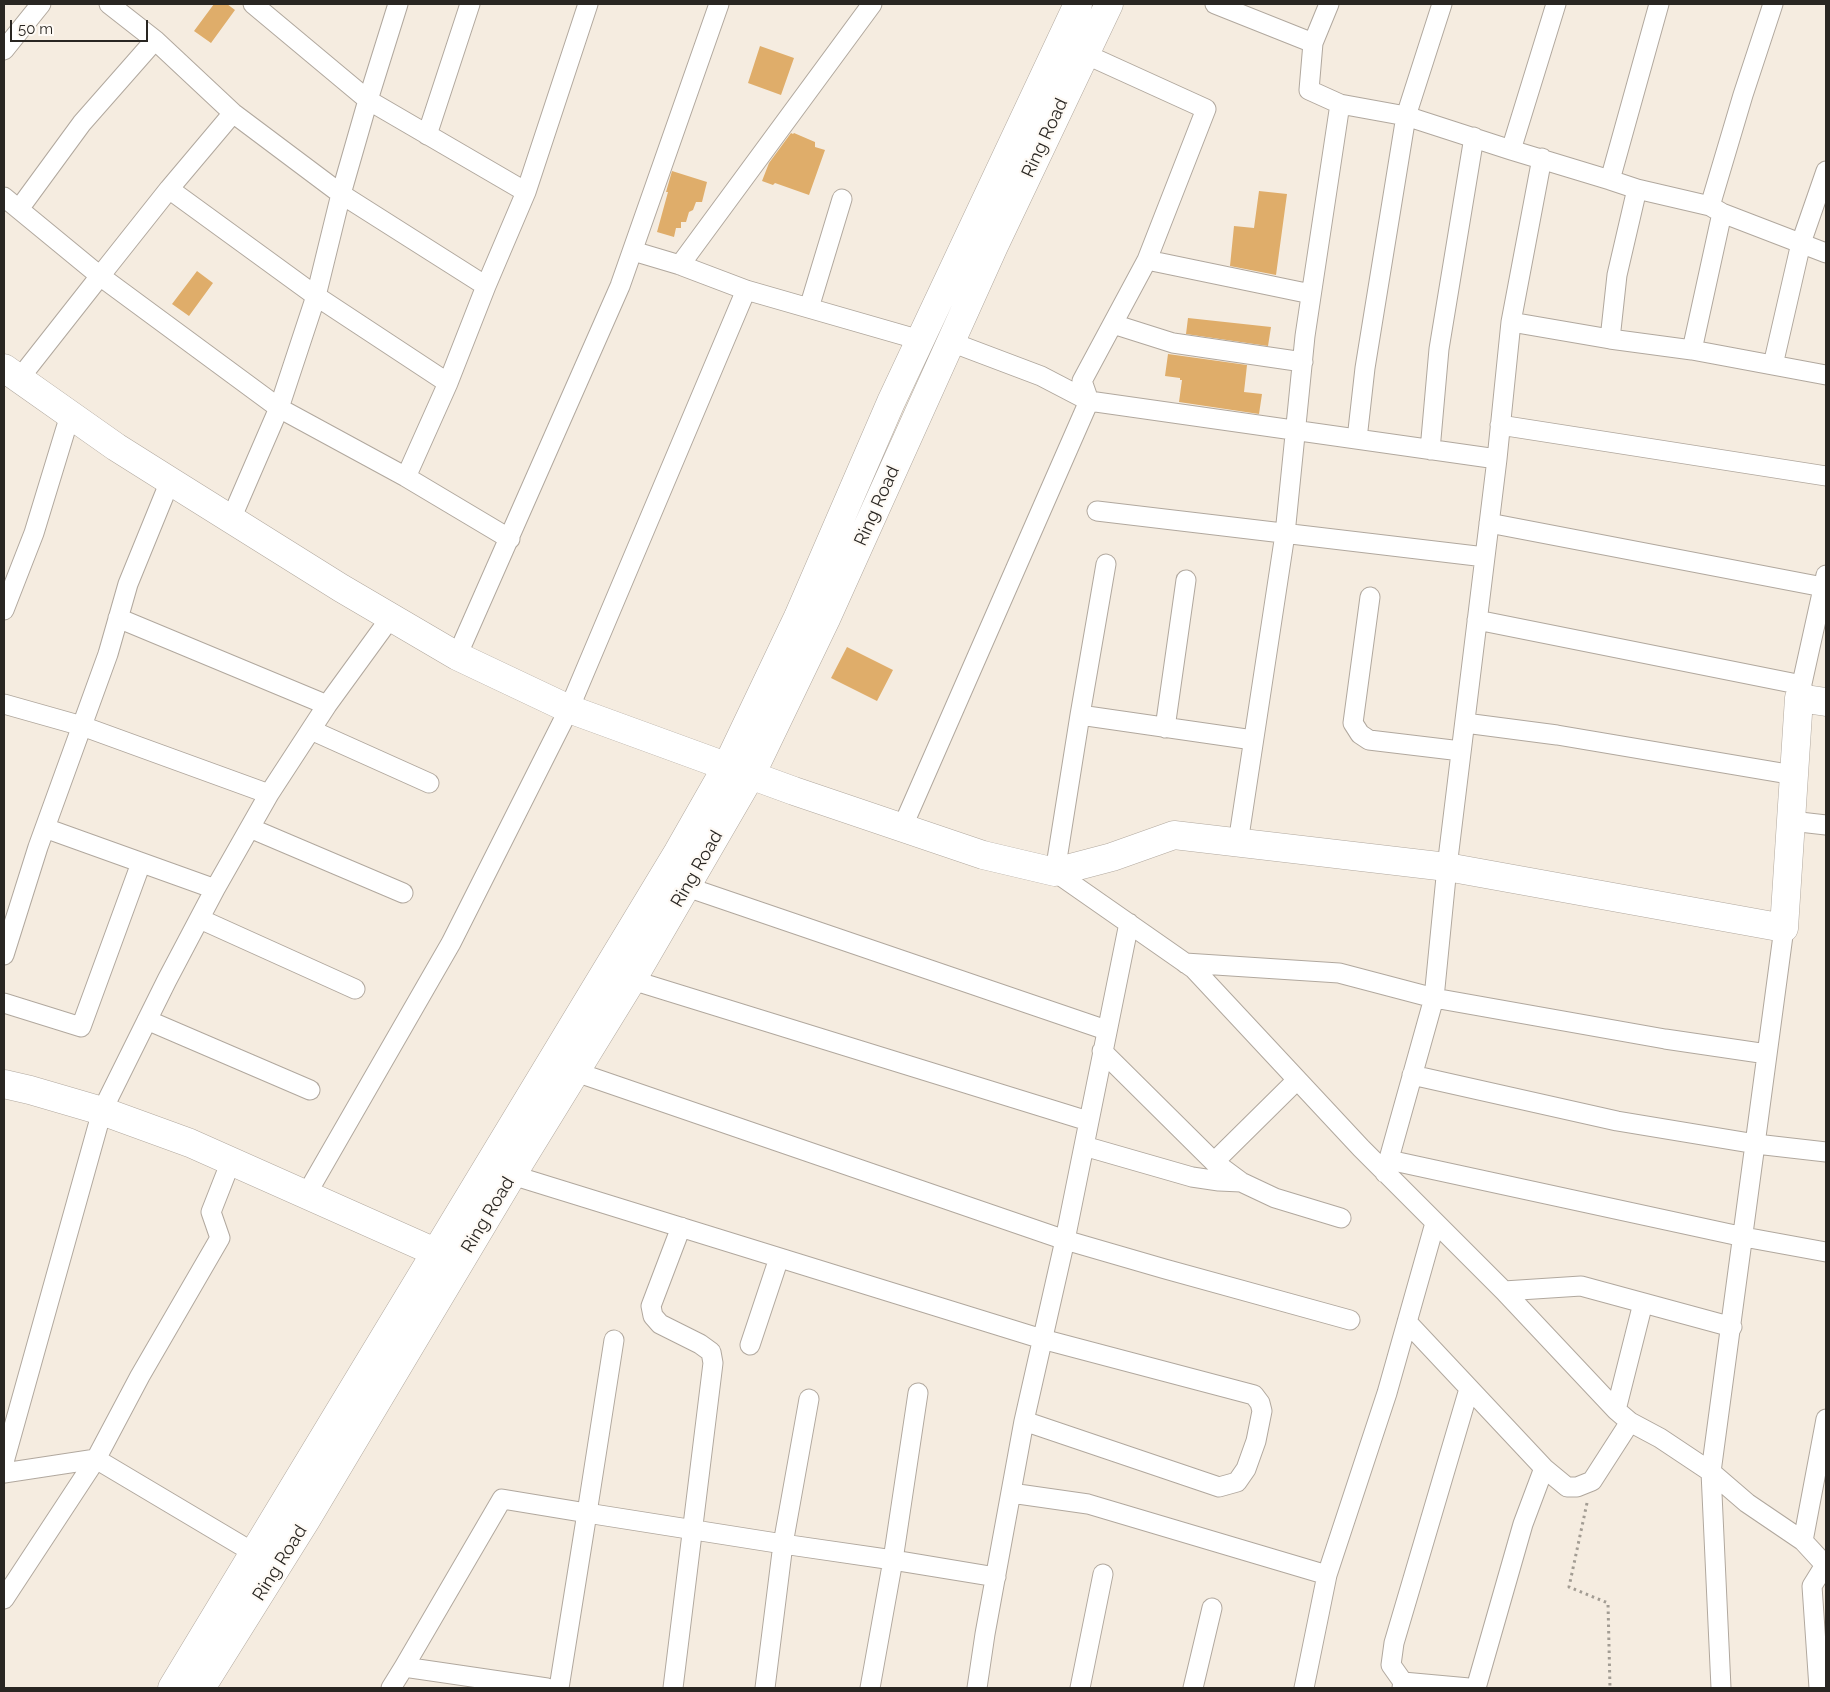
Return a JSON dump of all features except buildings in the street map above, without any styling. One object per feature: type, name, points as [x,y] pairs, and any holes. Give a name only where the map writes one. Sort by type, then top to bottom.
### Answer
[{"type":"main road","name":"Ring Road","points":[[201,1688],[306,1520],[687,887],[739,771],[798,617],[920,340],[1078,4]]},
{"type":"main road","name":"Ring Road","points":[[172,1688],[434,1252],[678,852],[739,771],[830,610],[994,246],[1109,4]]},
{"type":"main road","points":[[11,373],[170,481],[390,617],[457,656],[569,709],[739,771],[983,855],[1055,872],[1112,857],[1174,835],[1447,867],[1784,928],[1801,691],[1826,702]]},
{"type":"main road","points":[[4,1085],[30,1090],[102,1111],[190,1143],[434,1252]]},
{"type":"street","points":[[4,50],[41,4]]},
{"type":"street","points":[[109,4],[155,40],[233,113],[341,194],[486,286]]},
{"type":"street","points":[[253,4],[368,100],[526,192]]},
{"type":"street","points":[[231,519],[279,408],[316,296],[341,194],[398,4]]},
{"type":"street","points":[[427,134],[470,4]]},
{"type":"street","points":[[406,477],[448,384],[486,286],[526,192],[588,4]]},
{"type":"street","points":[[457,656],[620,286],[719,4]]},
{"type":"street","points":[[680,265],[872,4]]},
{"type":"street","points":[[1214,4],[1314,43]]},
{"type":"street","points":[[1329,4],[1314,43],[1309,90],[1340,104],[1406,116],[1637,189],[1716,210],[1826,253]]},
{"type":"street","points":[[1357,439],[1366,368],[1406,116],[1442,4]]},
{"type":"street","points":[[1511,150],[1556,4]]},
{"type":"street","points":[[1610,180],[1659,4]]},
{"type":"street","points":[[1692,350],[1716,210],[1743,95],[1773,4]]},
{"type":"street","points":[[19,209],[82,123],[155,40]]},
{"type":"street","points":[[902,828],[1089,401],[1082,381],[1147,260],[1206,109],[1085,54]]},
{"type":"street","points":[[1238,843],[1285,534],[1303,362],[1340,104]]},
{"type":"street","points":[[11,373],[100,276],[169,189],[233,113]]},
{"type":"street","points":[[1430,450],[1439,349],[1474,137]]},
{"type":"street","points":[[1387,1166],[1434,998],[1447,867],[1497,459],[1510,322],[1542,158]]},
{"type":"street","points":[[1773,365],[1801,243],[1826,171]]},
{"type":"street","points":[[169,189],[316,296],[448,384]]},
{"type":"street","points":[[1610,339],[1617,275],[1637,189]]},
{"type":"street","points":[[4,197],[100,276],[279,408],[406,477],[510,539]]},
{"type":"street","points":[[809,308],[842,199]]},
{"type":"street","points":[[633,251],[680,265],[746,290],[920,340]]},
{"type":"street","points":[[1147,260],[1312,294]]},
{"type":"street","points":[[306,1194],[450,944],[569,709],[746,290]]},
{"type":"street","points":[[1510,322],[1610,339],[1692,350],[1826,375]]},
{"type":"street","points":[[1113,324],[1173,343],[1303,362]]},
{"type":"street","points":[[951,342],[1041,376],[1089,401],[1497,459]]},
{"type":"street","points":[[4,610],[34,533],[70,414]]},
{"type":"street","points":[[1500,424],[1826,476]]},
{"type":"street","points":[[4,955],[45,828],[108,654],[128,584],[170,481]]},
{"type":"street","points":[[1097,511],[1485,557]]},
{"type":"street","points":[[1477,620],[1801,691],[1825,581],[1489,523]]},
{"type":"street","points":[[1106,564],[1055,872],[1194,969],[1298,1080],[1387,1166],[1435,1222],[1504,1291],[1603,1398],[1623,1416],[1711,1472],[1747,1503],[1803,1541],[1825,1565],[1812,1586],[1819,1688]]},
{"type":"street","points":[[1165,728],[1186,580]]},
{"type":"street","points":[[1370,597],[1354,723],[1360,734],[1369,740],[1461,751]]},
{"type":"street","points":[[4,1462],[102,1111],[167,980],[250,828],[311,730],[390,617]]},
{"type":"street","points":[[118,618],[327,706]]},
{"type":"street","points":[[4,704],[82,726],[270,794]]},
{"type":"street","points":[[1080,715],[1253,740]]},
{"type":"street","points":[[1464,723],[1557,735],[1794,775]]},
{"type":"street","points":[[311,730],[428,783]]},
{"type":"street","points":[[1791,821],[1826,825]]},
{"type":"street","points":[[45,828],[216,889]]},
{"type":"street","points":[[250,828],[402,893]]},
{"type":"street","points":[[4,1003],[81,1026],[141,863]]},
{"type":"street","points":[[687,887],[1106,1030]]},
{"type":"street","points":[[200,919],[355,989]]},
{"type":"street","points":[[977,1688],[1024,1421],[1065,1240],[1129,923]]},
{"type":"street","points":[[1721,1688],[1711,1472],[1744,1238],[1784,928]]},
{"type":"street","points":[[1185,963],[1339,973],[1434,998],[1665,1039],[1767,1054]]},
{"type":"street","points":[[632,980],[1088,1121]]},
{"type":"street","points":[[147,1020],[310,1090]]},
{"type":"street","points":[[1102,1051],[1214,1162],[1241,1182],[1275,1198],[1341,1218]]},
{"type":"street","points":[[576,1072],[1065,1240],[1350,1320]]},
{"type":"street","points":[[1412,1075],[1617,1122],[1756,1144],[1826,1152]]},
{"type":"street","points":[[1214,1162],[1298,1080]]},
{"type":"street","points":[[1084,1146],[1192,1177],[1241,1182]]},
{"type":"street","points":[[4,1599],[96,1459],[140,1376],[220,1238],[211,1212],[231,1161]]},
{"type":"street","points":[[1387,1166],[1744,1238],[1826,1252]]},
{"type":"street","points":[[512,1175],[1042,1339],[1254,1395],[1260,1403],[1262,1411],[1256,1441],[1246,1469],[1237,1482],[1219,1487],[1024,1421]]},
{"type":"street","points":[[1304,1688],[1327,1575],[1387,1393],[1435,1222]]},
{"type":"street","points":[[673,1688],[713,1364],[711,1352],[700,1344],[660,1324],[653,1316],[651,1306],[681,1227]]},
{"type":"street","points":[[750,1345],[780,1258]]},
{"type":"street","points":[[1504,1291],[1581,1286],[1732,1327]]},
{"type":"street","points":[[1407,1322],[1544,1468],[1567,1487],[1577,1487],[1592,1481],[1623,1416],[1643,1303]]},
{"type":"street","points":[[559,1688],[614,1340]]},
{"type":"street","points":[[1469,1389],[1394,1643],[1391,1665],[1402,1685],[1469,1688]]},
{"type":"street","points":[[870,1688],[893,1560],[918,1393]]},
{"type":"street","points":[[766,1688],[783,1544],[810,1399]]},
{"type":"street","points":[[1803,1541],[1821,1466],[1826,1419]]},
{"type":"street","points":[[4,1473],[96,1459],[254,1553]]},
{"type":"street","points":[[1476,1688],[1523,1524],[1544,1468]]},
{"type":"street","points":[[1011,1493],[1088,1504],[1327,1575]]},
{"type":"street","points":[[391,1688],[502,1499],[996,1577]]},
{"type":"street","points":[[1080,1688],[1103,1574]]},
{"type":"street","points":[[1193,1688],[1212,1608]]},
{"type":"street","points":[[404,1667],[546,1688]]},
{"type":"path","points":[[1592,1481],[1569,1588],[1608,1603],[1610,1688]]}]
